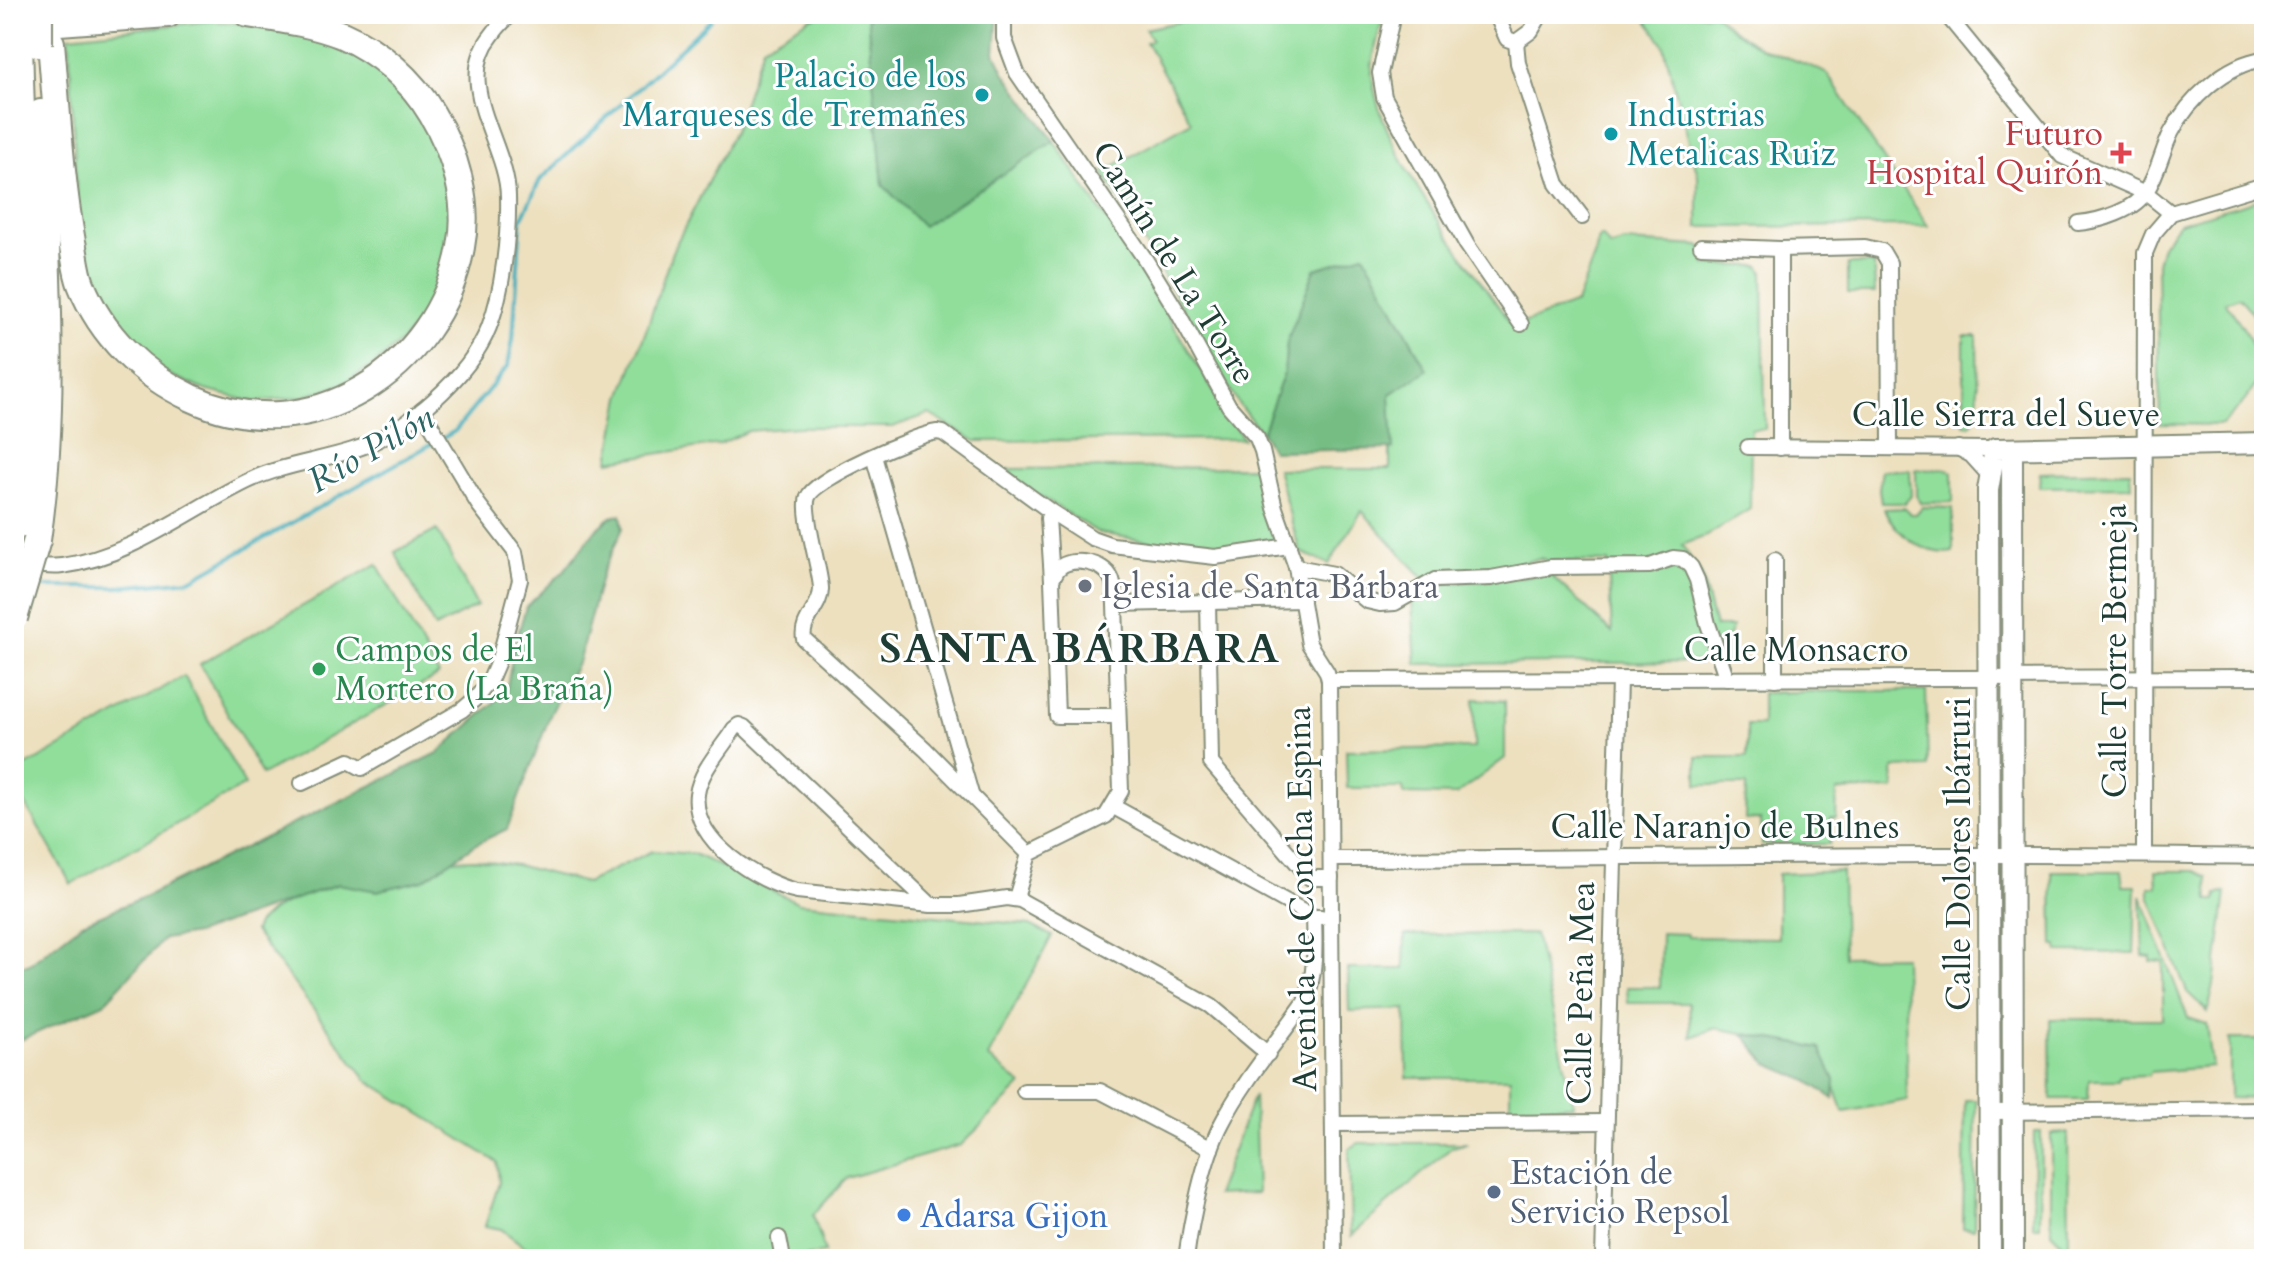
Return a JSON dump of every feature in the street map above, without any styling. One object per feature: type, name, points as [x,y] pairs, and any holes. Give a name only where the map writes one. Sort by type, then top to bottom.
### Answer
[{"type":"highway","points":[[18,14],[31,39],[80,282],[100,321],[126,354],[166,386],[213,407],[253,415],[296,414],[343,401],[377,381],[411,351],[430,324],[449,289],[462,246],[458,175],[445,135],[425,101],[408,81],[378,55],[345,36],[309,24],[248,14]]},
{"type":"highway","points":[[14,618],[29,385],[31,39],[39,14]]},
{"type":"highway","points":[[31,39],[49,14]]},
{"type":"highway","points":[[31,39],[168,14]]},
{"type":"street","points":[[20,546],[61,566],[113,554],[251,480],[356,450],[422,410],[443,392],[477,350],[488,330],[503,264],[509,194],[501,159],[483,110],[477,69],[483,46],[513,14]]},
{"type":"street","name":"Camín de La Torre","points":[[1004,14],[1004,38],[1017,73],[1145,259],[1229,406],[1257,438],[1275,508],[1289,546]]},
{"type":"street","points":[[1393,14],[1380,73],[1384,97],[1467,245],[1521,324]]},
{"type":"street","points":[[1496,14],[1507,39],[1516,42]]},
{"type":"street","points":[[1516,42],[1531,31],[1541,14]]},
{"type":"street","points":[[1946,14],[2062,156],[2146,193],[2171,213],[2264,185]]},
{"type":"street","points":[[1516,42],[1518,63],[1557,184],[1582,217]]},
{"type":"street","points":[[2078,223],[2101,221],[2114,216],[2146,193],[2170,134],[2193,101],[2237,67],[2264,59]]},
{"type":"street","name":"Calle Torre Bermeja","points":[[2144,855],[2145,253],[2153,234],[2171,213]]},
{"type":"street","points":[[1701,246],[1780,249],[1865,247],[1882,251],[1889,263],[1890,447]]},
{"type":"street","points":[[1780,249],[1780,448]]},
{"type":"street","points":[[302,783],[349,761],[362,768],[462,710],[490,680],[499,659],[520,580],[515,552],[478,504],[422,410]]},
{"type":"street","points":[[1029,854],[925,749],[804,639],[803,630],[821,589],[807,504],[813,489],[874,456],[937,432],[943,433],[1050,511],[1092,538],[1112,545],[1215,557],[1289,546]]},
{"type":"street","name":"Calle Sierra del Sueve","points":[[1748,447],[2004,449],[2264,443]]},
{"type":"street","points":[[1957,447],[1971,455],[1989,475]]},
{"type":"street","name":"Calle Dolores Ibárruri","points":[[1990,1259],[1989,475],[2004,449]]},
{"type":"street","name":"Calle Dolores Ibárruri","points":[[2004,449],[2012,679],[2013,1259]]},
{"type":"street","points":[[874,456],[972,796]]},
{"type":"street","points":[[1048,518],[1057,716],[1118,716]]},
{"type":"street","name":"Avenida de Concha Espina","points":[[1289,546],[1296,567],[1309,644],[1329,680],[1334,1259]]},
{"type":"street","points":[[1296,567],[1334,574],[1367,601],[1380,604],[1395,603],[1435,580],[1491,578],[1551,567],[1650,566],[1673,558],[1683,559],[1697,580],[1727,679]]},
{"type":"street","points":[[1775,560],[1775,679]]},
{"type":"street","points":[[1016,898],[1029,854],[1106,816],[1121,791],[1113,580],[1105,568],[1097,564],[1069,563],[1059,568],[1052,580]]},
{"type":"street","points":[[1115,604],[1302,600]]},
{"type":"street","points":[[1208,601],[1211,763],[1310,878],[1331,878]]},
{"type":"street","name":"Calle Monsacro","points":[[1329,680],[2264,677]]},
{"type":"street","name":"Calle Peña Mea","points":[[1603,1259],[1619,680]]},
{"type":"street","points":[[931,905],[739,725],[734,729],[702,779],[697,794],[704,823],[723,850],[746,869],[776,885],[797,891],[931,905],[1016,898],[1211,1006],[1268,1054]]},
{"type":"street","points":[[1114,807],[1314,917],[1332,916]]},
{"type":"street","name":"Calle Naranjo de Bulnes","points":[[1331,859],[1990,855],[2264,857]]},
{"type":"street","points":[[1186,1259],[1211,1149],[1231,1106],[1305,1002],[1310,989],[1314,917]]},
{"type":"street","points":[[1024,1091],[1100,1091],[1211,1149]]},
{"type":"street","points":[[1991,1112],[2264,1109]]},
{"type":"street","points":[[1333,1124],[1606,1122]]},
{"type":"street","points":[[779,1238],[783,1259]]},
{"type":"green space","points":[[824,14],[867,14],[883,184],[923,225],[1054,141],[1131,256],[1243,439],[975,441],[929,414],[892,427],[797,427],[748,431],[720,444],[609,461],[621,397],[672,252],[734,131],[763,46],[811,18]]},
{"type":"green space","points":[[867,14],[998,14],[995,53],[1004,72],[1054,141],[923,226],[883,185]]},
{"type":"green space","points":[[1216,14],[1384,14],[1374,52],[1372,75],[1378,105],[1391,137],[1429,206],[1513,327],[1576,303],[1599,237],[1602,236],[1610,247],[1625,242],[1701,246],[1706,265],[1759,266],[1763,271],[1765,429],[1751,429],[1750,509],[1706,536],[1682,545],[1701,574],[1715,627],[1733,627],[1727,639],[1728,662],[1416,664],[1412,599],[1441,584],[1550,574],[1612,633],[1608,562],[1549,561],[1540,558],[1427,582],[1362,511],[1329,564],[1300,552],[1277,469],[1390,469],[1390,394],[1426,369],[1364,254],[1315,269],[1287,342],[1284,373],[1262,433],[1239,405],[1103,172],[1191,122],[1146,42],[1152,40],[1145,29]]},
{"type":"green space","points":[[1642,14],[1715,14],[1757,46],[1827,74],[1928,226],[1698,227],[1698,176],[1663,43]]},
{"type":"green space","points":[[212,21],[282,27],[337,44],[402,84],[449,167],[455,222],[444,268],[427,312],[401,342],[371,367],[340,385],[302,397],[254,402],[205,390],[165,373],[122,335],[96,295],[79,245],[69,36]]},
{"type":"green space","points":[[2264,198],[2264,332],[2239,297],[2225,302],[2247,333],[2256,356],[2258,368],[2251,392],[2222,425],[2160,424],[2157,263],[2162,245],[2179,223]]},
{"type":"green space","points":[[1364,254],[1427,370],[1390,394],[1393,449],[1272,451],[1262,433],[1284,373],[1287,342],[1315,269]]},
{"type":"green space","points":[[1848,264],[1874,264],[1875,293],[1848,293]]},
{"type":"green space","points":[[1964,336],[1977,336],[1978,413],[1971,425],[1964,424]]},
{"type":"green space","points":[[1008,469],[1259,469],[1280,541],[1263,540],[1213,552],[1099,533],[1017,482]]},
{"type":"green space","points":[[1946,469],[1953,472],[1953,502],[1922,503],[1916,496],[1916,470]]},
{"type":"green space","points":[[1882,470],[1910,470],[1911,496],[1905,503],[1881,503],[1879,489]]},
{"type":"green space","points":[[2130,471],[2131,486],[2039,487],[2040,473]]},
{"type":"green space","points":[[1922,507],[1953,508],[1953,552],[1932,551],[1912,541],[1895,527],[1884,509],[1905,508],[1910,514],[1916,514]]},
{"type":"green space","points":[[621,515],[623,528],[602,573],[579,660],[551,713],[507,829],[476,844],[423,880],[377,891],[338,884],[196,934],[164,939],[104,1003],[14,1043],[14,965],[28,965],[82,923],[144,897],[438,753],[506,692],[514,647],[526,607],[563,572],[594,532],[611,517]]},
{"type":"green space","name":"Campos de El Mortero (La Braña)","points":[[437,530],[477,606],[435,628],[395,552]]},
{"type":"green space","name":"Campos de El Mortero (La Braña)","points":[[377,564],[439,675],[262,775],[200,664]]},
{"type":"green space","points":[[184,676],[245,785],[71,884],[14,784],[14,773]]},
{"type":"green space","points":[[1926,691],[1928,767],[1893,768],[1894,789],[1837,791],[1836,818],[1830,818],[1830,844],[1762,845],[1761,820],[1745,820],[1746,785],[1697,785],[1697,757],[1747,757],[1747,725],[1762,725],[1762,693]]},
{"type":"green space","points":[[1474,699],[1505,701],[1505,758],[1456,795],[1404,794],[1403,788],[1347,788],[1346,750],[1474,748]]},
{"type":"green space","points":[[652,851],[694,854],[799,903],[1030,925],[1052,936],[988,1057],[1022,1085],[961,1145],[847,1178],[813,1215],[825,1252],[791,1259],[541,1259],[501,1229],[485,1226],[499,1183],[497,1162],[367,1080],[254,931],[257,924],[271,911],[301,896],[412,861],[476,859],[516,865],[586,883]]},
{"type":"green space","points":[[1842,871],[1844,957],[1904,956],[1907,1100],[1844,1112],[1820,1048],[1716,1028],[1691,1037],[1689,1003],[1628,1003],[1627,987],[1660,987],[1661,933],[1687,934],[1688,937],[1778,938],[1778,874]]},
{"type":"green space","points":[[2052,871],[2121,871],[2123,886],[2136,886],[2134,953],[2058,952],[2057,946],[2053,946]]},
{"type":"green space","points":[[2156,871],[2195,871],[2207,877],[2209,900],[2216,900],[2217,894],[2226,893],[2208,1012],[2187,992],[2149,895],[2149,887],[2157,886]]},
{"type":"green space","points":[[2141,896],[2188,1018],[2207,1024],[2212,1067],[2120,1076],[2119,1080],[2089,1080],[2088,1099],[2051,1099],[2050,1019],[2163,1019],[2163,962],[2151,961],[2151,957],[2143,956]]},
{"type":"green space","points":[[1535,934],[1574,1105],[1510,1108],[1510,1078],[1407,1078],[1406,1009],[1349,1011],[1348,969],[1404,969],[1405,935]]},
{"type":"green space","points":[[1743,1034],[1820,1048],[1835,1080],[1834,1099],[1808,1081],[1768,1064]]},
{"type":"green space","points":[[2230,1039],[2264,1039],[2264,1099],[2230,1098]]},
{"type":"green space","points":[[1254,1095],[1257,1193],[1216,1195]]},
{"type":"green space","points":[[1965,1100],[1976,1100],[1974,1229],[1963,1228]]},
{"type":"green space","points":[[2034,1132],[2041,1132],[2040,1226],[2033,1226]]},
{"type":"green space","points":[[2068,1133],[2069,1250],[2051,1232],[2051,1134]]},
{"type":"green space","points":[[1359,1143],[1468,1143],[1452,1147],[1351,1236],[1349,1149]]},
{"type":"waterway","name":"Río Pilón","points":[[443,438],[455,431],[508,366],[513,339],[521,220],[540,180],[711,20]]},
{"type":"waterway","name":"Río Pilón","points":[[32,587],[120,587],[190,580],[435,442]]},
{"type":"place","name":"Palacio de los Marqueses de Tremañes","points":[[982,95]]},
{"type":"place","name":"Industrias Metalicas Ruiz","points":[[1611,134]]},
{"type":"place","name":"Futuro Hospital Quirón","points":[[2121,153]]},
{"type":"place","name":"Iglesia de Santa Bárbara","points":[[1085,586]]},
{"type":"place","name":"Campos de El Mortero (La Braña)","points":[[319,669]]},
{"type":"place","name":"Estación de Servicio Repsol","points":[[1494,1192]]},
{"type":"place","name":"Adarsa Gijon","points":[[904,1215]]},
{"type":"district","name":"SANTA BÁRBARA","points":[[1080,647]]}]
